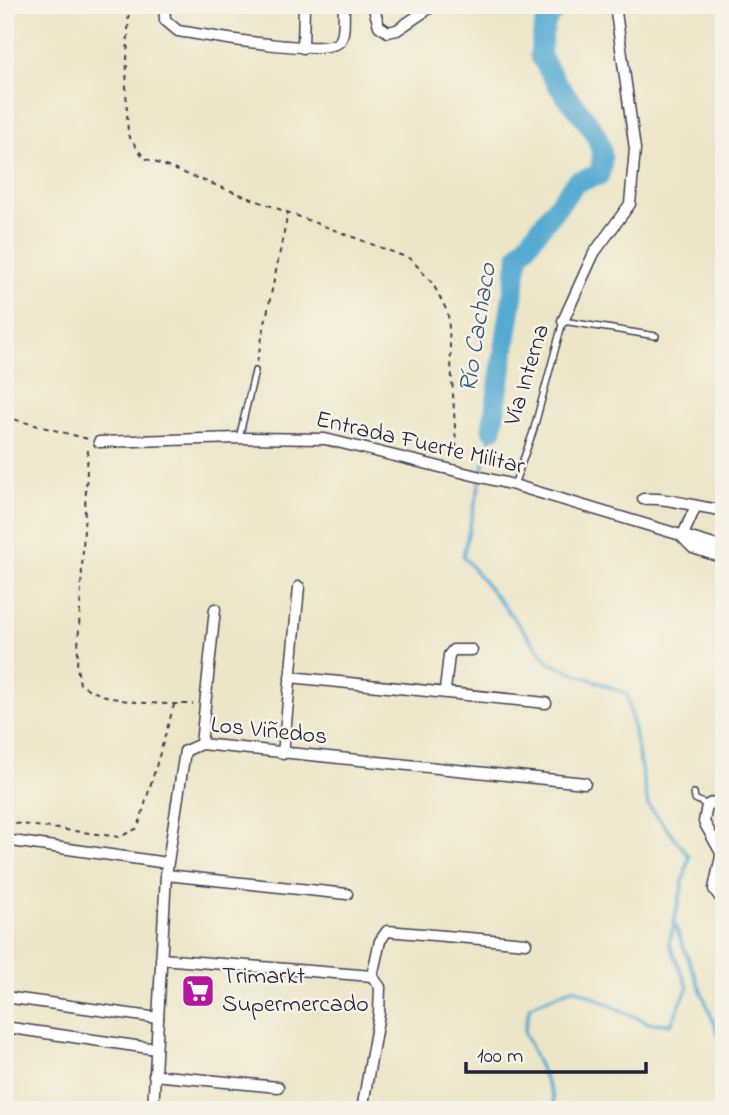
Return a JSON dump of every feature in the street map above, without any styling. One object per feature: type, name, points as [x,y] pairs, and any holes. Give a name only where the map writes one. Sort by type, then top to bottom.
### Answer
[{"type":"street","points":[[164,5],[165,20],[178,31],[303,48],[330,47],[338,43],[342,37],[344,5]]},
{"type":"street","points":[[303,48],[304,5]]},
{"type":"street","points":[[373,5],[379,26],[388,32],[397,30],[434,5]]},
{"type":"street","points":[[563,321],[594,253],[630,204],[635,149],[615,5]]},
{"type":"street","name":"Entrada Fuerte Militar","points":[[99,442],[239,438],[325,439],[512,485],[724,548]]},
{"type":"street","points":[[643,499],[661,498],[695,508],[724,510]]},
{"type":"street","points":[[682,537],[695,508]]},
{"type":"street","name":"Entrada Fuerte Militar","points":[[682,537],[693,548],[724,558]]},
{"type":"street","points":[[283,754],[299,587]]},
{"type":"street","points":[[201,744],[215,610]]},
{"type":"street","points":[[445,690],[449,654],[453,650],[472,650]]},
{"type":"street","points":[[290,677],[445,690],[546,703]]},
{"type":"street","name":"Los Viñedos","points":[[153,1110],[167,869],[182,755],[201,744],[585,783]]},
{"type":"street","points":[[724,798],[707,805],[704,822],[722,857],[714,889],[724,904]]},
{"type":"street","points":[[5,839],[167,869],[347,894]]},
{"type":"street","points":[[362,1110],[380,1000],[380,987],[372,976],[380,941],[387,931],[526,943]]},
{"type":"street","points":[[161,959],[372,976]]},
{"type":"street","points":[[5,997],[158,1018]]},
{"type":"street","points":[[11,1028],[156,1049]]},
{"type":"street","points":[[154,1075],[278,1087]]},
{"type":"lane","name":"Vía Interna","points":[[512,485],[533,432],[563,321],[656,336]]},
{"type":"lane","points":[[239,438],[255,371]]},
{"type":"lane","points":[[694,793],[695,799],[707,805]]},
{"type":"path","points":[[130,5],[126,89],[128,135],[144,158],[411,259],[433,284],[448,313],[459,472]]},
{"type":"path","points":[[255,371],[288,212]]},
{"type":"path","points":[[5,417],[99,442]]},
{"type":"path","points":[[99,442],[88,451],[87,461],[77,667],[80,684],[94,694],[121,699],[204,704]]},
{"type":"path","points":[[5,822],[120,837],[138,828],[174,704]]},
{"type":"waterway","name":"Río Cachaco","points":[[492,429],[519,255],[576,182],[599,175],[602,163],[601,151],[593,130],[557,84],[540,55],[547,20],[561,5]]},
{"type":"waterway","points":[[492,429],[463,556],[550,663],[627,694],[648,805],[689,856],[671,936]]},
{"type":"waterway","points":[[674,923],[724,1048]]},
{"type":"waterway","points":[[554,1110],[553,1097],[524,1032],[530,1006],[574,988],[648,1023],[671,1024],[688,987],[669,943],[671,934]]},
{"type":"place","name":"Trimarkt Supermercado","points":[[198,991]]}]
